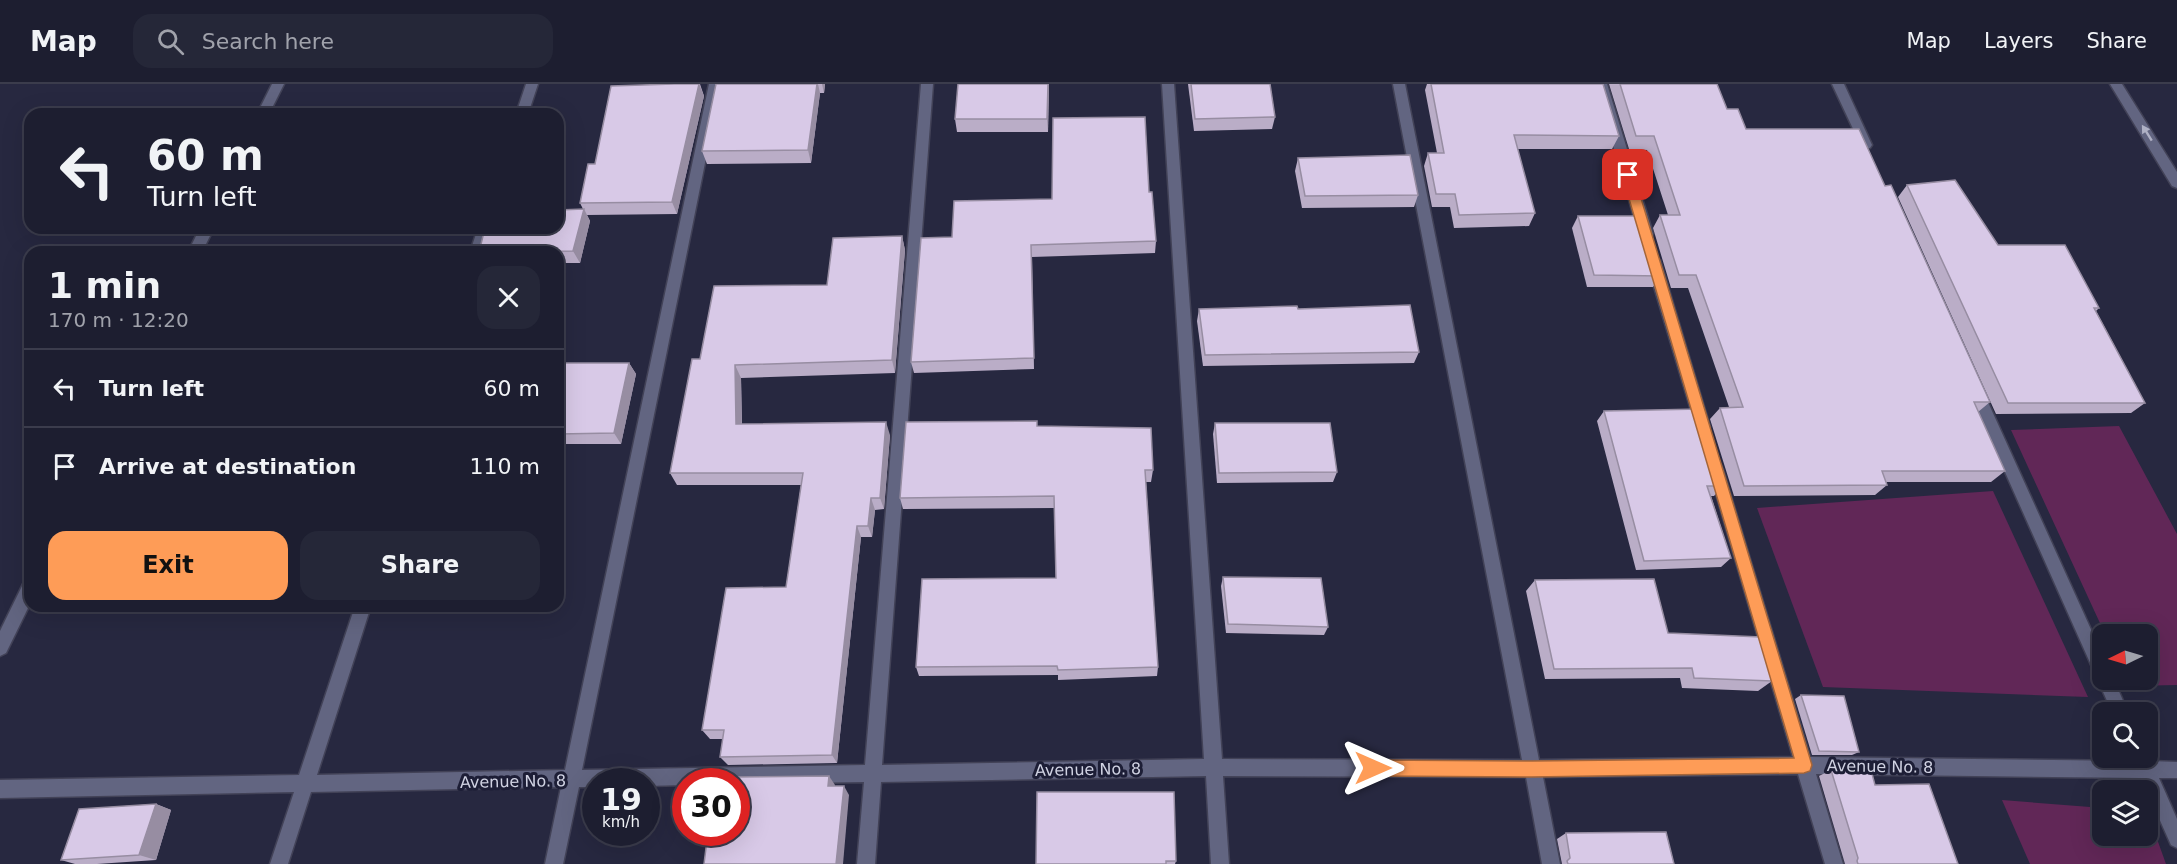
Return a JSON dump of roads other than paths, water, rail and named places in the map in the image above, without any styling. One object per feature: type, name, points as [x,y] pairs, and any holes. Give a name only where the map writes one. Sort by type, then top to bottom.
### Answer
[{"type":"street","points":[[266,108],[278,84]]},
{"type":"street","points":[[524,108],[532,84]]},
{"type":"street","points":[[554,864],[716,84]]},
{"type":"street","points":[[866,864],[927,84]]},
{"type":"street","points":[[1168,84],[1220,864]]},
{"type":"street","points":[[1400,84],[1551,864]]},
{"type":"street","points":[[1601,84],[1834,864]]},
{"type":"street","points":[[1838,84],[1873,160]]},
{"type":"street","points":[[2116,84],[2177,183]]},
{"type":"street","points":[[1971,379],[2092,649]]},
{"type":"street","points":[[0,648],[24,599]]},
{"type":"street","points":[[279,864],[361,612]]},
{"type":"street","name":"Avenue No. 8","points":[[0,789],[1214,767],[1532,769],[2092,764]]},
{"type":"street","name":"Avenue No. 8","points":[[2158,767],[2177,770]]},
{"type":"street","points":[[2146,768],[2177,838]]}]
